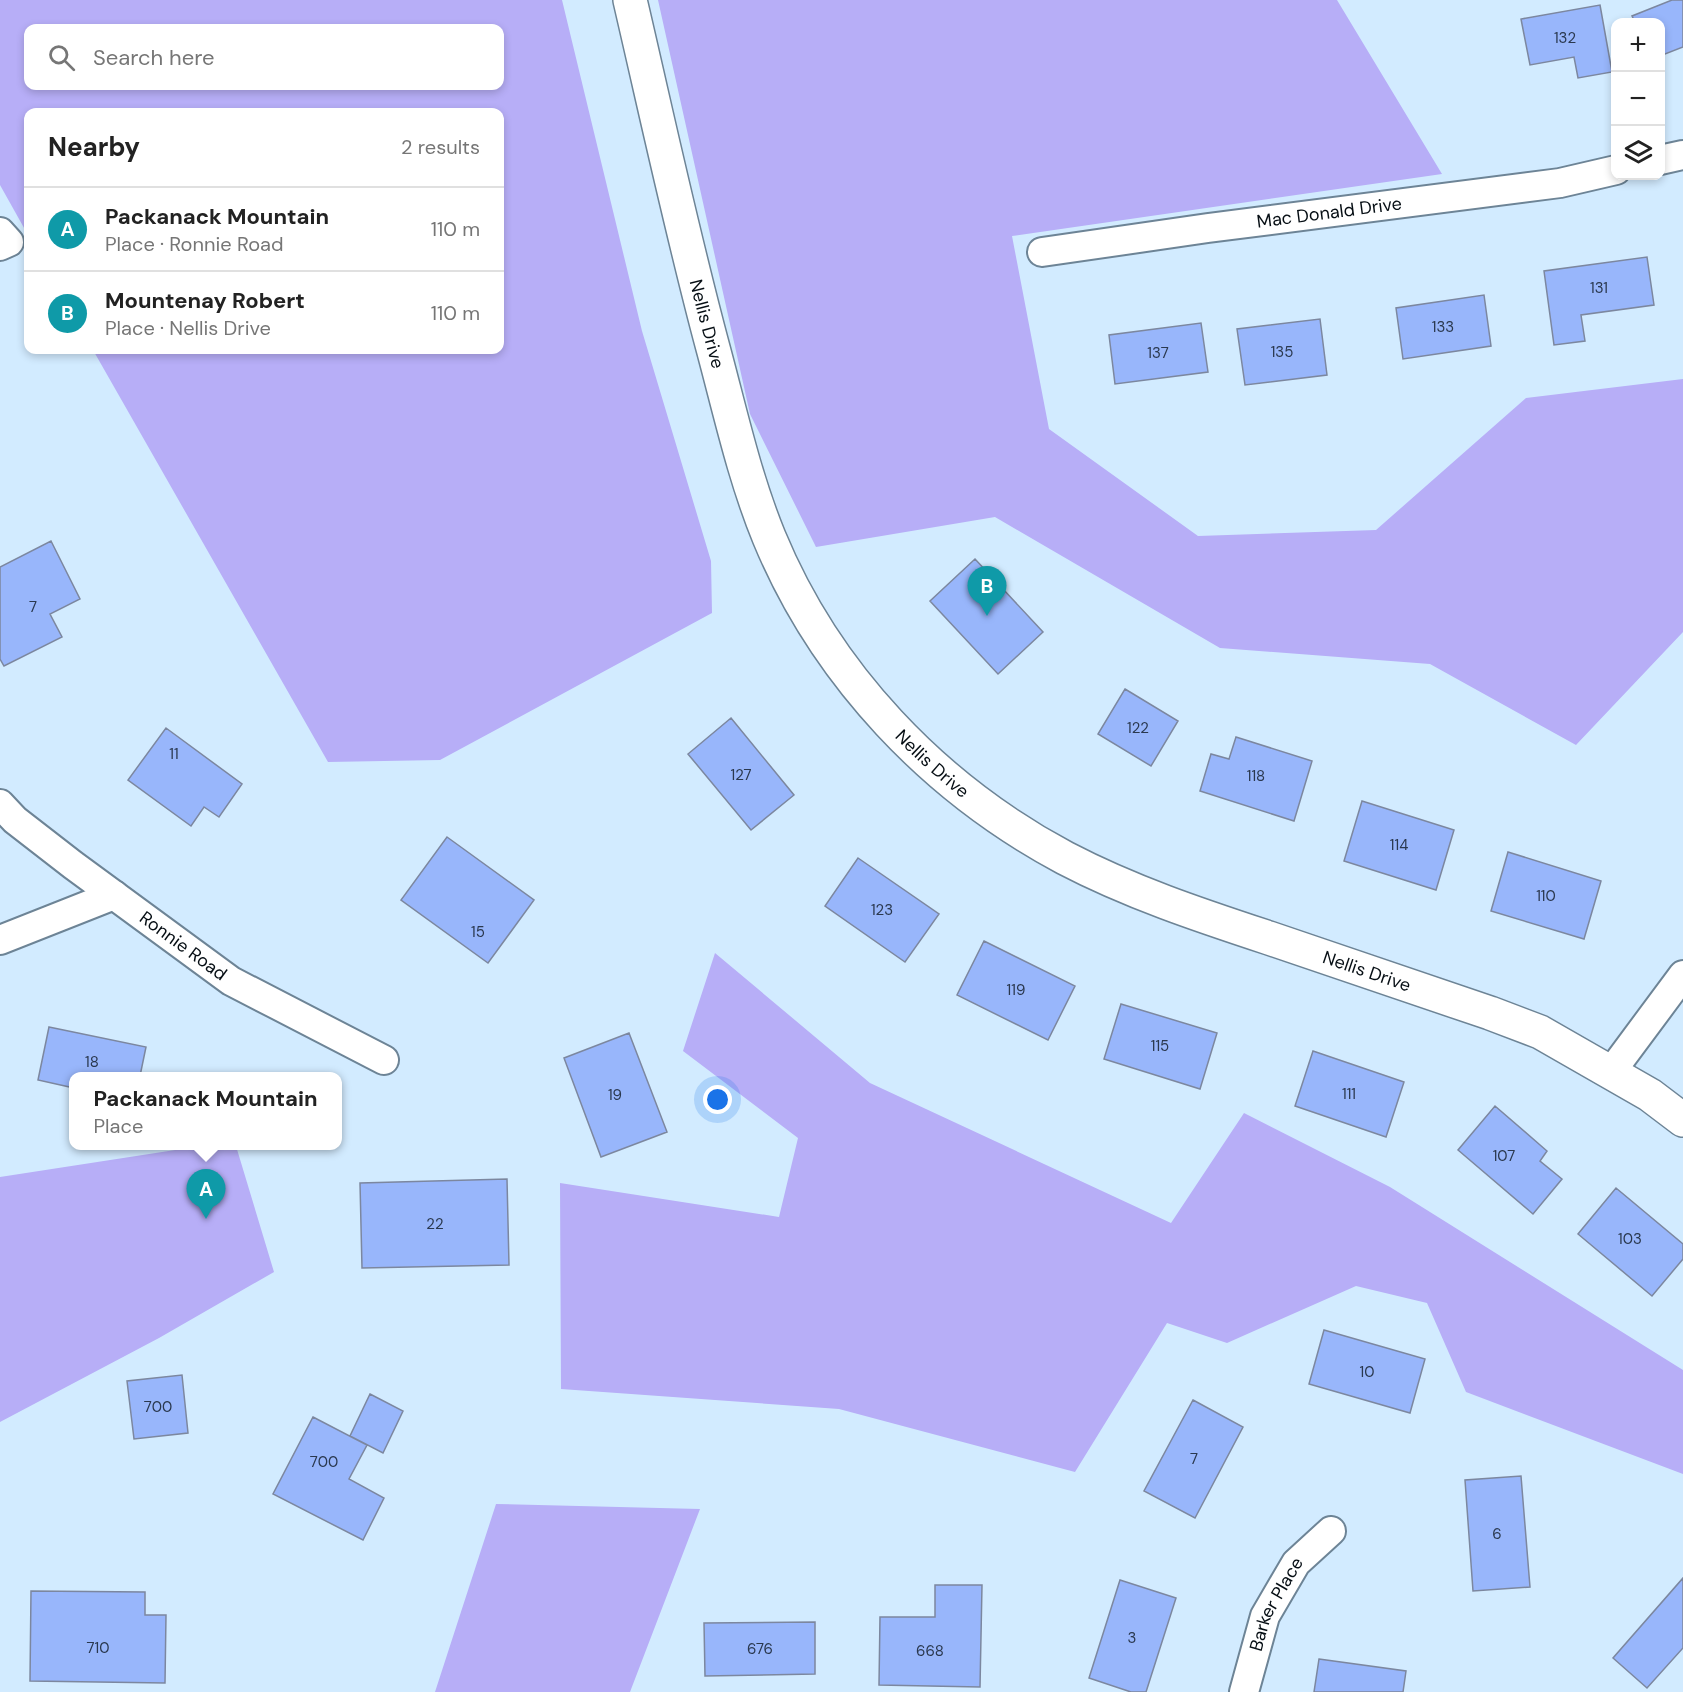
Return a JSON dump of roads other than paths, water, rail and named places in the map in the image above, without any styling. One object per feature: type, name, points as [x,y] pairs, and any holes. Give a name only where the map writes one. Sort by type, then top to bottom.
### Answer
[{"type":"street","name":"Nellis Drive","points":[[630,0],[698,294],[746,473],[769,537],[817,632],[891,726],[930,765],[1022,833],[1111,881],[1167,904],[1540,1032],[1650,1095],[1683,1120]]},
{"type":"street","points":[[1665,159],[1683,155]]},
{"type":"street","name":"Mac Donald Drive","points":[[1042,252],[1560,183],[1611,171]]},
{"type":"street","points":[[0,231],[9,242],[0,246]]},
{"type":"street","name":"Ronnie Road","points":[[0,804],[15,820],[231,981],[384,1060]]},
{"type":"street","points":[[0,940],[114,895]]},
{"type":"street","points":[[1611,1072],[1683,975]]},
{"type":"street","name":"Barker Place","points":[[1244,1692],[1265,1616],[1296,1563],[1331,1531]]},
{"type":"place","name":"Mountenay Robert","points":[[987,616]]},
{"type":"place","name":"Packanack Mountain","points":[[206,1219]]}]
